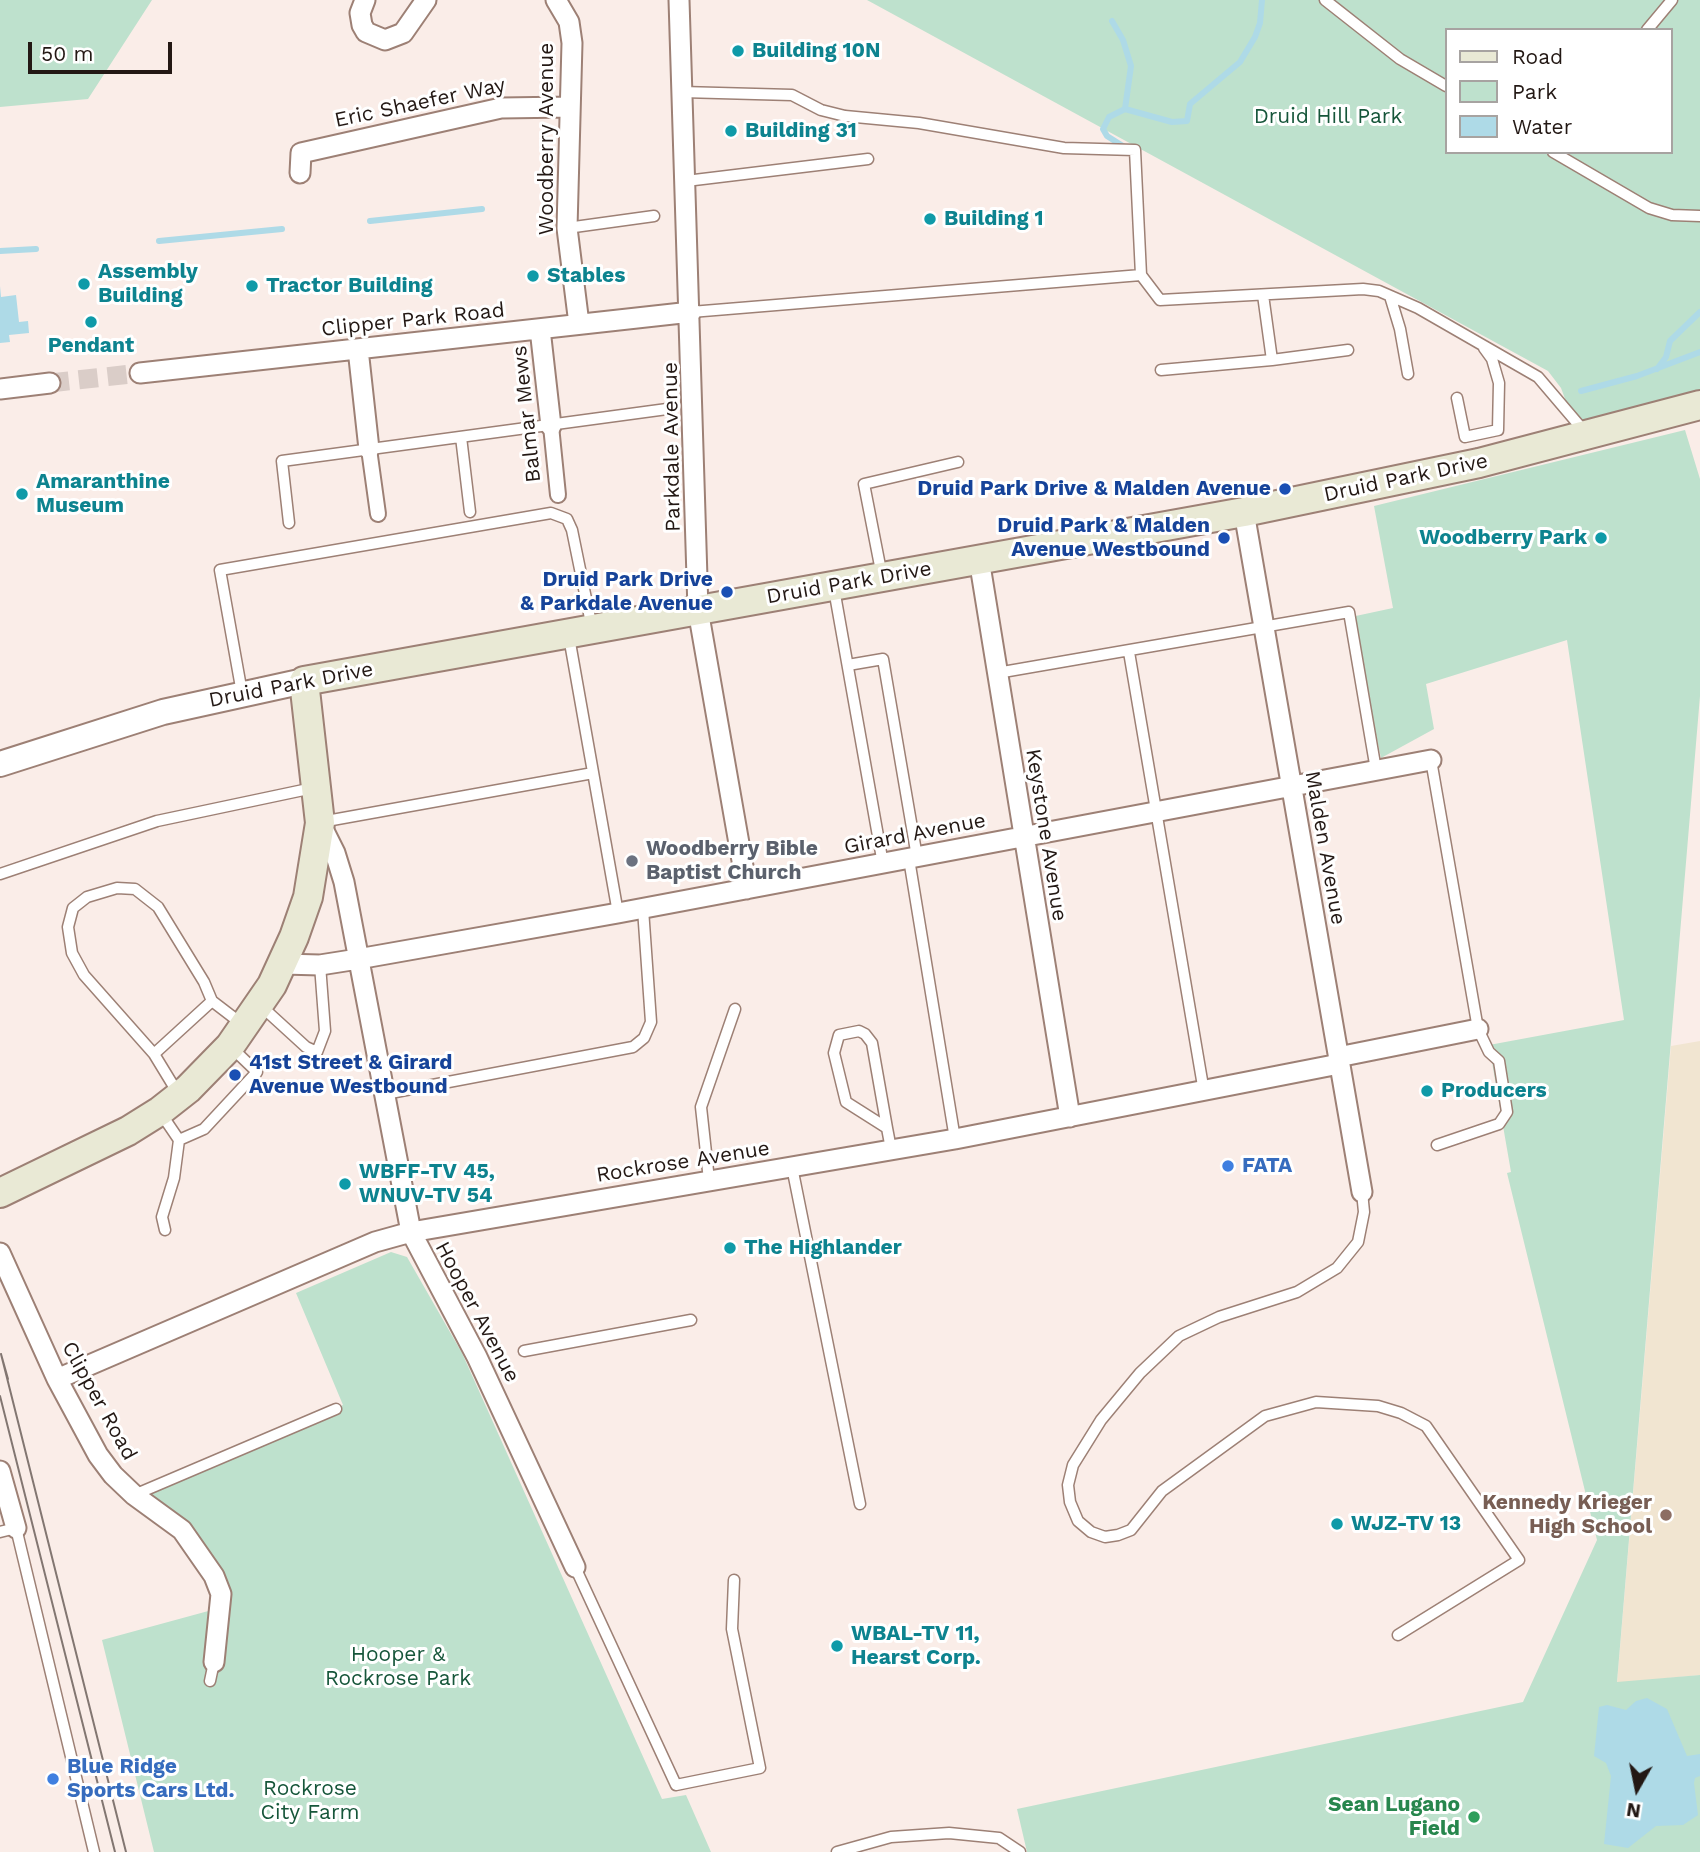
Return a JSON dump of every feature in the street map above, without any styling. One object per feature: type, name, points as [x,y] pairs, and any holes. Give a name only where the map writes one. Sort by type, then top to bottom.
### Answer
[{"type":"main road","name":"Druid Park Drive","points":[[304,681],[1244,512],[1589,436],[1700,405]]},
{"type":"main road","points":[[0,1193],[88,1152],[170,1103],[245,1026],[283,964],[308,897],[320,822],[304,681]]},
{"type":"street","points":[[365,0],[359,13],[362,25],[366,32],[385,40],[403,33],[426,0]]},
{"type":"street","name":"Woodberry Avenue","points":[[556,0],[569,22],[572,43],[567,228],[579,324]]},
{"type":"street","name":"Parkdale Avenue","points":[[679,0],[687,181],[698,610],[747,889]]},
{"type":"street","name":"Eric Shaefer Way","points":[[300,173],[301,153],[501,108],[569,107]]},
{"type":"street","name":"Clipper Park Road","points":[[140,373],[691,312]]},
{"type":"street","name":"Balmar Mews","points":[[540,328],[558,495]]},
{"type":"street","points":[[358,349],[378,514]]},
{"type":"street","points":[[0,388],[50,383]]},
{"type":"street","name":"Malden Avenue","points":[[1244,512],[1362,1192]]},
{"type":"street","name":"Keystone Avenue","points":[[979,559],[1022,837],[1070,1117]]},
{"type":"street","name":"Druid Park Drive","points":[[0,764],[163,712],[304,681]]},
{"type":"street","name":"Girard Avenue","points":[[283,964],[320,965],[643,909],[1431,760]]},
{"type":"street","name":"Hooper Avenue","points":[[320,822],[335,853],[344,882],[411,1232],[478,1357],[575,1567]]},
{"type":"street","name":"Rockrose Avenue","points":[[57,1379],[382,1240],[411,1232],[955,1139],[1204,1092],[1478,1029]]},
{"type":"street","name":"Clipper Road","points":[[0,1253],[57,1379],[98,1455],[113,1475],[134,1495],[182,1531],[214,1576],[221,1594],[212,1671]]},
{"type":"street","points":[[0,1471],[8,1530]]},
{"type":"lane","points":[[1325,0],[1400,59],[1444,85]]},
{"type":"lane","points":[[1649,28],[1672,0]]},
{"type":"lane","points":[[682,92],[792,94],[821,110],[845,116],[919,123],[1064,148],[1135,150],[1141,275],[1155,297],[1165,302],[1363,289],[1390,296],[1538,377],[1589,436]]},
{"type":"lane","points":[[1556,154],[1649,208],[1672,215],[1700,216]]},
{"type":"lane","points":[[687,181],[868,159]]},
{"type":"lane","points":[[567,228],[654,216]]},
{"type":"lane","points":[[691,312],[1141,275]]},
{"type":"lane","points":[[1263,295],[1272,359]]},
{"type":"lane","points":[[1390,296],[1401,329],[1408,374]]},
{"type":"lane","points":[[1457,398],[1465,437],[1498,430],[1497,372],[1482,345]]},
{"type":"lane","points":[[1161,370],[1348,350]]},
{"type":"lane","points":[[289,523],[282,461],[667,410]]},
{"type":"lane","points":[[461,437],[470,512]]},
{"type":"lane","points":[[882,577],[864,484],[958,462]]},
{"type":"lane","points":[[242,694],[220,570],[551,513],[567,519],[572,530],[593,773],[618,913]]},
{"type":"lane","points":[[833,586],[883,864]]},
{"type":"lane","points":[[997,673],[1349,612],[1376,770]]},
{"type":"lane","points":[[1129,652],[1204,1092]]},
{"type":"lane","points":[[848,665],[883,659],[955,1139]]},
{"type":"lane","points":[[1431,760],[1478,1029],[1489,1052],[1499,1061],[1507,1112],[1499,1124],[1437,1145]]},
{"type":"lane","points":[[320,822],[593,773]]},
{"type":"lane","points":[[0,874],[158,821],[317,787]]},
{"type":"lane","points":[[164,1230],[162,1217],[174,1178],[179,1140],[170,1103],[154,1054],[84,975],[72,953],[68,927],[73,908],[87,897],[117,888],[135,889],[158,907],[204,982],[212,1001],[245,1026],[317,1052],[325,1031],[320,965]]},
{"type":"lane","points":[[385,1094],[633,1047],[649,1031],[651,1022],[643,909]]},
{"type":"lane","points":[[154,1054],[212,1001]]},
{"type":"lane","points":[[709,1180],[701,1107],[735,1009]]},
{"type":"lane","points":[[179,1140],[204,1129],[257,1072],[245,1026]]},
{"type":"lane","points":[[887,1128],[846,1102],[834,1053],[839,1035],[859,1031],[872,1043],[891,1149]]},
{"type":"lane","points":[[792,1167],[860,1504]]},
{"type":"lane","points":[[1362,1192],[1364,1212],[1358,1242],[1337,1268],[1297,1292],[1219,1317],[1179,1336],[1140,1373],[1101,1420],[1073,1465],[1068,1485],[1070,1502],[1078,1521],[1091,1532],[1105,1537],[1118,1535],[1131,1530],[1162,1491],[1265,1416],[1316,1402],[1378,1406],[1401,1413],[1426,1426],[1519,1560],[1398,1635]]},
{"type":"lane","points":[[524,1351],[691,1320]]},
{"type":"lane","points":[[134,1495],[336,1409]]},
{"type":"lane","points":[[8,1530],[94,1852]]},
{"type":"lane","points":[[575,1567],[676,1785],[760,1768],[732,1629],[734,1580]]},
{"type":"lane","points":[[837,1852],[891,1838],[949,1833],[999,1839],[1020,1852]]},
{"type":"shaded area","name":"Kennedy Krieger High School","points":[[1700,1041],[1700,1675],[1617,1683],[1671,1046]]},
{"type":"green space","points":[[0,0],[152,0],[88,99],[0,107]]},
{"type":"green space","name":"Druid Hill Park","points":[[867,0],[1700,0],[1700,392],[1576,428],[1561,388],[1548,371]]},
{"type":"green space","name":"Woodberry Park","points":[[1685,430],[1700,479],[1700,696],[1617,1682],[1700,1675],[1700,1852],[1027,1852],[1017,1809],[1523,1702],[1597,1540],[1507,1173],[1511,1172],[1489,1045],[1624,1020],[1567,640],[1426,684],[1434,729],[1381,758],[1351,617],[1393,608],[1374,506]]},
{"type":"green space","name":"Hooper & Rockrose Park","points":[[391,1252],[407,1257],[462,1353],[662,1799],[686,1795],[711,1852],[154,1852],[102,1640],[223,1607],[223,1597],[142,1494],[343,1405],[296,1293]]},
{"type":"water","points":[[0,286],[1,297],[16,295],[19,322],[28,321],[29,333],[9,335],[10,342],[0,343]]},
{"type":"water","points":[[1647,1698],[1667,1709],[1687,1756],[1700,1754],[1700,1776],[1695,1778],[1694,1783],[1698,1815],[1683,1825],[1656,1826],[1628,1848],[1604,1844],[1611,1776],[1606,1763],[1594,1756],[1599,1707],[1607,1705],[1626,1710],[1636,1701]]},
{"type":"waterway","points":[[1126,148],[1107,136],[1103,129],[1109,117],[1125,109],[1172,122],[1187,121],[1190,104],[1240,62],[1260,23],[1262,0]]},
{"type":"waterway","points":[[1112,21],[1123,40],[1131,66],[1125,109]]},
{"type":"waterway","points":[[370,221],[482,209]]},
{"type":"waterway","points":[[159,241],[282,229]]},
{"type":"waterway","points":[[0,251],[36,249]]},
{"type":"waterway","points":[[1657,369],[1666,357],[1670,341],[1700,312]]},
{"type":"waterway","points":[[1581,391],[1637,376],[1700,352]]},
{"type":"tunnel","points":[[50,383],[140,373]]},
{"type":"tram line","points":[[7,1377],[8,1379],[1,1354],[126,1852]]},
{"type":"tram line","points":[[0,1396],[115,1852]]},
{"type":"place","name":"Building 10N","points":[[738,51]]},
{"type":"place","name":"Building 31","points":[[731,131]]},
{"type":"place","name":"Building 1","points":[[930,219]]},
{"type":"place","name":"Stables","points":[[533,276]]},
{"type":"place","name":"Assembly Building","points":[[84,284]]},
{"type":"place","name":"Tractor Building","points":[[252,286]]},
{"type":"place","name":"Pendant","points":[[91,322]]},
{"type":"place","name":"Druid Park Drive & Malden Avenue","points":[[1285,489]]},
{"type":"place","name":"Amaranthine Museum","points":[[22,494]]},
{"type":"place","name":"Druid Park & Malden Avenue Westbound","points":[[1224,538]]},
{"type":"place","name":"Woodberry Park","points":[[1601,538]]},
{"type":"place","name":"Druid Park Drive & Parkdale Avenue","points":[[727,592]]},
{"type":"place","name":"Woodberry Bible Baptist Church","points":[[632,861]]},
{"type":"place","name":"41st Street & Girard Avenue Westbound","points":[[235,1075]]},
{"type":"place","name":"Producers","points":[[1427,1091]]},
{"type":"place","name":"FATA","points":[[1228,1166]]},
{"type":"place","name":"WBFF-TV 45, WNUV-TV 54","points":[[345,1184]]},
{"type":"place","name":"The Highlander","points":[[730,1248]]},
{"type":"place","name":"Kennedy Krieger High School","points":[[1666,1515]]},
{"type":"place","name":"WJZ-TV 13","points":[[1337,1524]]},
{"type":"place","name":"WBAL-TV 11, Hearst Corp.","points":[[837,1646]]},
{"type":"place","name":"Blue Ridge Sports Cars Ltd.","points":[[53,1779]]},
{"type":"place","name":"Sean Lugano Field","points":[[1474,1817]]},
{"type":"park label","name":"Rockrose City Farm","points":[[310,1801]]}]
